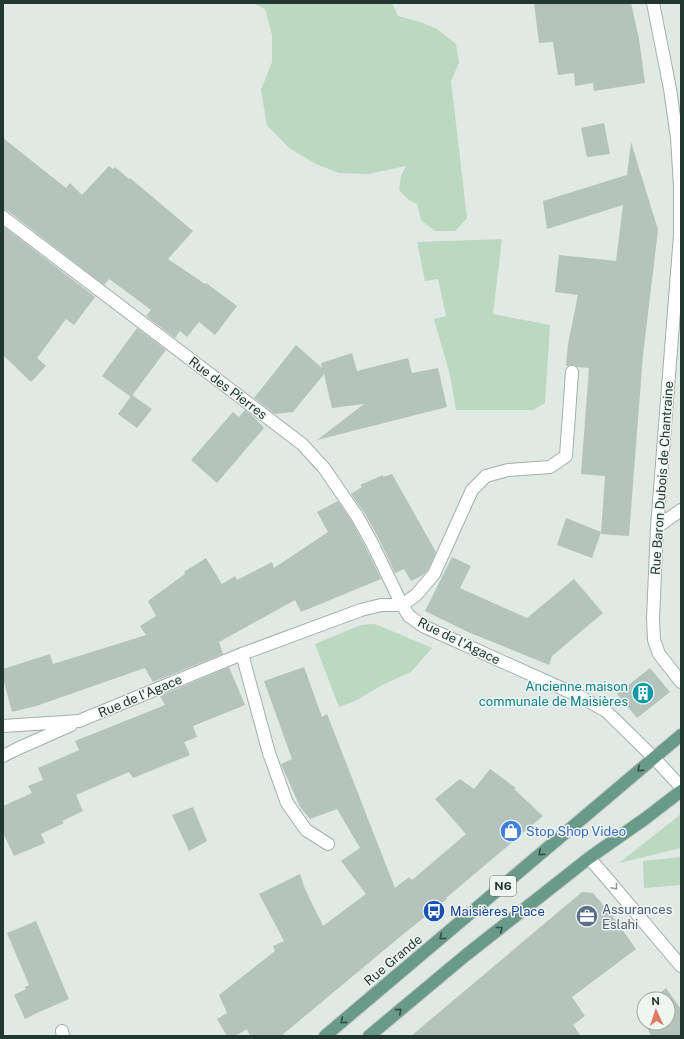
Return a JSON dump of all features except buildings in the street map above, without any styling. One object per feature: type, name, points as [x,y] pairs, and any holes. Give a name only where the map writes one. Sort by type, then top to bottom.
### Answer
[{"type":"main road","name":"Rue Grande","points":[[325,1036],[681,735]]},
{"type":"main road","name":"N6","points":[[369,1036],[466,955],[589,858],[646,818],[681,791]]},
{"type":"street","name":"Rue Baron Dubois de Chantraine","points":[[653,3],[670,90],[677,138],[680,186],[680,235],[657,527],[653,618],[654,640],[659,654],[681,682]]},
{"type":"street","name":"Rue des Pierres","points":[[3,217],[302,444],[324,468],[357,516],[372,543],[402,605]]},
{"type":"street","points":[[402,605],[416,595],[434,574],[472,490],[486,476],[508,470],[550,467],[566,456],[572,372]]},
{"type":"street","points":[[657,527],[681,510]]},
{"type":"street","name":"Rue de l'Agace","points":[[3,756],[242,654],[360,610],[381,605],[402,605],[409,616],[423,626],[581,697],[606,711],[681,787]]},
{"type":"street","points":[[242,654],[270,753],[287,803],[306,830],[328,844]]},
{"type":"street","name":"Rue de l'Agace","points":[[3,726],[80,722]]},
{"type":"street","points":[[589,858],[681,966]]},
{"type":"green space","points":[[253,3],[392,3],[398,16],[420,22],[437,29],[456,44],[459,63],[451,81],[467,218],[455,231],[435,231],[421,220],[417,204],[409,200],[399,190],[401,176],[406,166],[368,174],[339,173],[316,164],[289,148],[267,125],[261,90],[272,62],[272,35],[265,9]]},
{"type":"green space","points":[[502,239],[493,314],[550,325],[545,403],[533,410],[456,410],[450,375],[434,319],[446,316],[438,279],[425,281],[417,242]]},
{"type":"green space","points":[[375,624],[432,648],[411,672],[384,684],[355,701],[339,707],[315,644],[361,625]]},
{"type":"green space","points":[[681,814],[681,848],[619,863]]},
{"type":"green space","points":[[681,857],[681,885],[644,888],[643,861]]},
{"type":"place","name":"Ancienne maison communale de Maisières","points":[[643,693]]},
{"type":"place","name":"Stop Shop Video","points":[[511,831]]},
{"type":"place","name":"Maisières Place","points":[[434,911]]},
{"type":"place","name":"Assurances Eslahi","points":[[587,916]]}]
